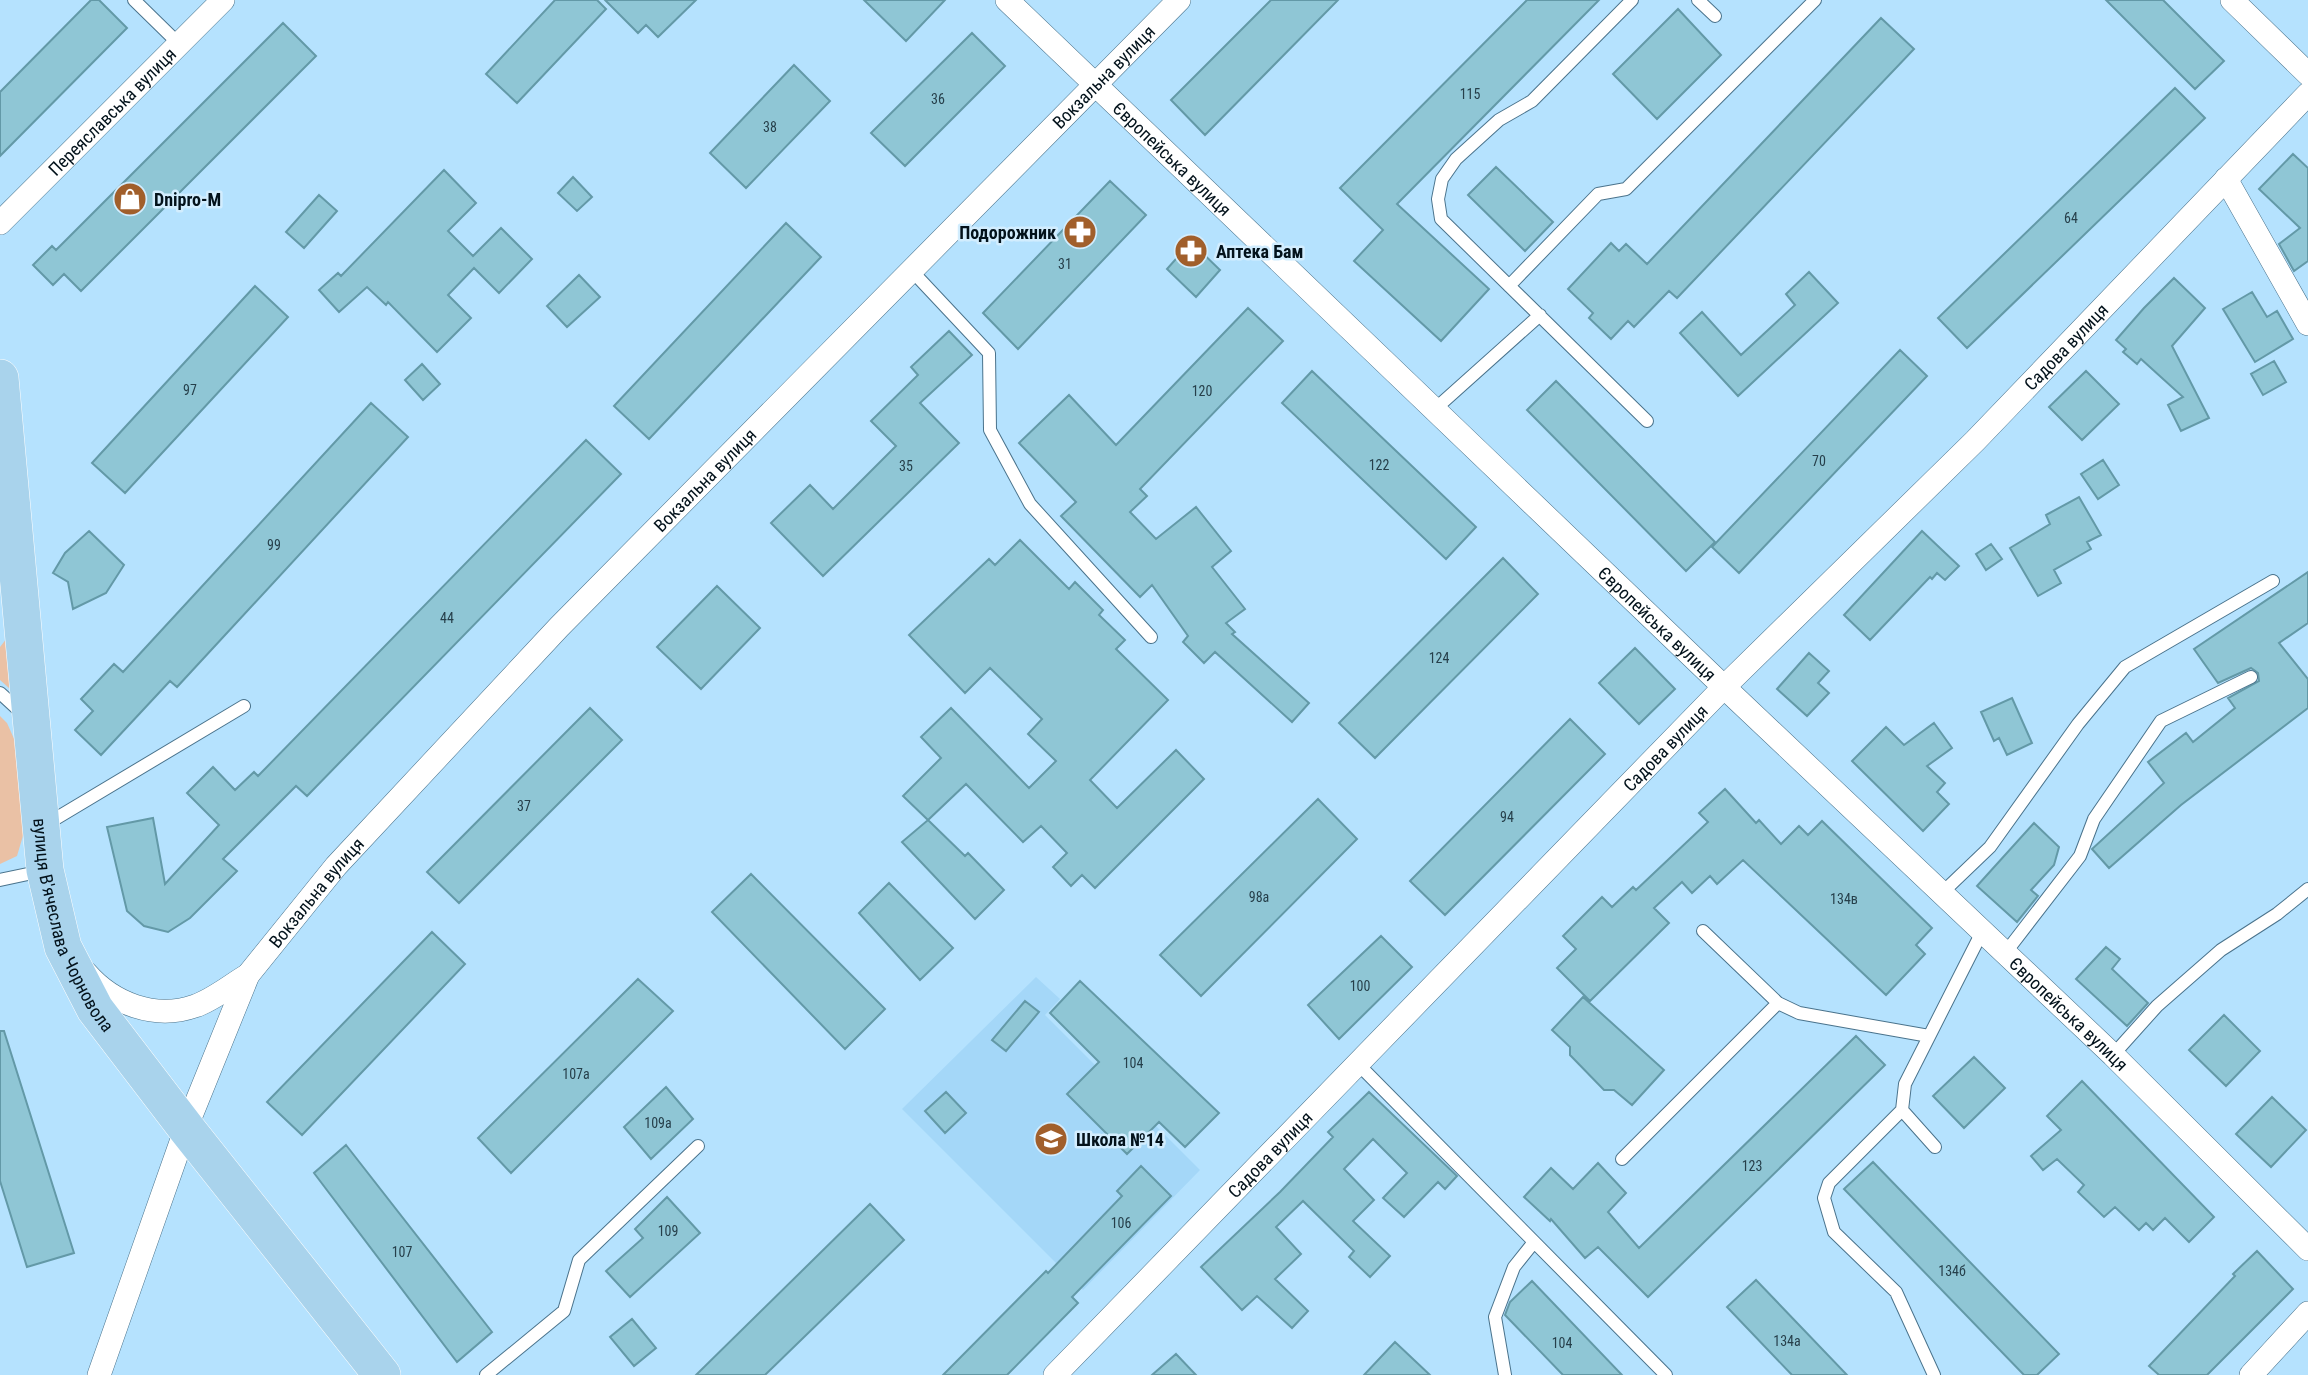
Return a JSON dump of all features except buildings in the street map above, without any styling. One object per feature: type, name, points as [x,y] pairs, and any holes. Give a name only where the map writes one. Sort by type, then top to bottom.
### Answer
[{"type":"main road","name":"вулиця В'ячеслава Чорновола","points":[[0,378],[15,610],[32,725],[45,870],[63,947],[95,1009],[382,1375]]},
{"type":"street","name":"Переяславська вулиця","points":[[0,223],[223,0]]},
{"type":"street","name":"Європейська вулиця","points":[[1007,0],[1724,687],[2006,952],[2308,1249]]},
{"type":"street","name":"Вокзальна вулиця","points":[[99,1375],[186,1128],[248,975],[336,866],[550,637],[1179,0]]},
{"type":"street","points":[[2232,0],[2308,74]]},
{"type":"street","name":"Садова вулиця","points":[[1055,1375],[1724,687],[1975,441],[2308,94]]},
{"type":"street","points":[[2227,180],[2308,324]]},
{"type":"street","name":"Вокзальна вулиця","points":[[63,947],[99,988],[126,1004],[161,1012],[195,1006],[248,975]]},
{"type":"street","points":[[2251,1375],[2308,1313]]},
{"type":"lane","points":[[134,0],[179,44]]},
{"type":"lane","points":[[1632,0],[1532,101],[1499,120],[1456,159],[1442,179],[1438,199],[1441,219],[1647,421]]},
{"type":"lane","points":[[1698,0],[1715,16]]},
{"type":"lane","points":[[1509,286],[1598,194],[1626,189],[1815,0]]},
{"type":"lane","points":[[912,271],[989,353],[990,430],[1030,504],[1151,637]]},
{"type":"lane","points":[[1434,410],[1540,315]]},
{"type":"lane","points":[[1943,892],[1990,847],[2078,724],[2125,667],[2273,581]]},
{"type":"lane","points":[[2006,952],[2080,856],[2094,819],[2161,720],[2251,677]]},
{"type":"lane","points":[[0,693],[32,725]]},
{"type":"lane","points":[[41,827],[244,706]]},
{"type":"lane","points":[[0,880],[45,870]]},
{"type":"lane","points":[[2113,1055],[2157,1006],[2221,950],[2277,914],[2308,889]]},
{"type":"lane","points":[[1703,930],[1778,1003],[1799,1013],[1929,1036]]},
{"type":"lane","points":[[1934,1375],[1896,1292],[1834,1232],[1824,1198],[1829,1183],[1902,1110],[1905,1084],[1983,930]]},
{"type":"lane","points":[[1622,1159],[1778,1003]]},
{"type":"lane","points":[[1357,1063],[1666,1375]]},
{"type":"lane","points":[[1902,1110],[1935,1147]]},
{"type":"lane","points":[[486,1375],[564,1311],[579,1260],[698,1146]]},
{"type":"lane","points":[[1505,1375],[1496,1317],[1514,1267],[1534,1241]]},
{"type":"shaded area","points":[[11,633],[18,696],[0,680],[0,647]]},
{"type":"shaded area","points":[[0,716],[7,723],[15,741],[25,829],[17,856],[0,864]]},
{"type":"shaded area","name":"Школа №14","points":[[1036,977],[1060,999],[1045,1015],[1200,1170],[1083,1290],[902,1109]]},
{"type":"place","name":"Dnipro-M","points":[[130,199]]},
{"type":"place","name":"Подорожник","points":[[1080,232]]},
{"type":"place","name":"Аптека Бам","points":[[1191,251]]},
{"type":"place","name":"Школа №14","points":[[1051,1139]]}]
